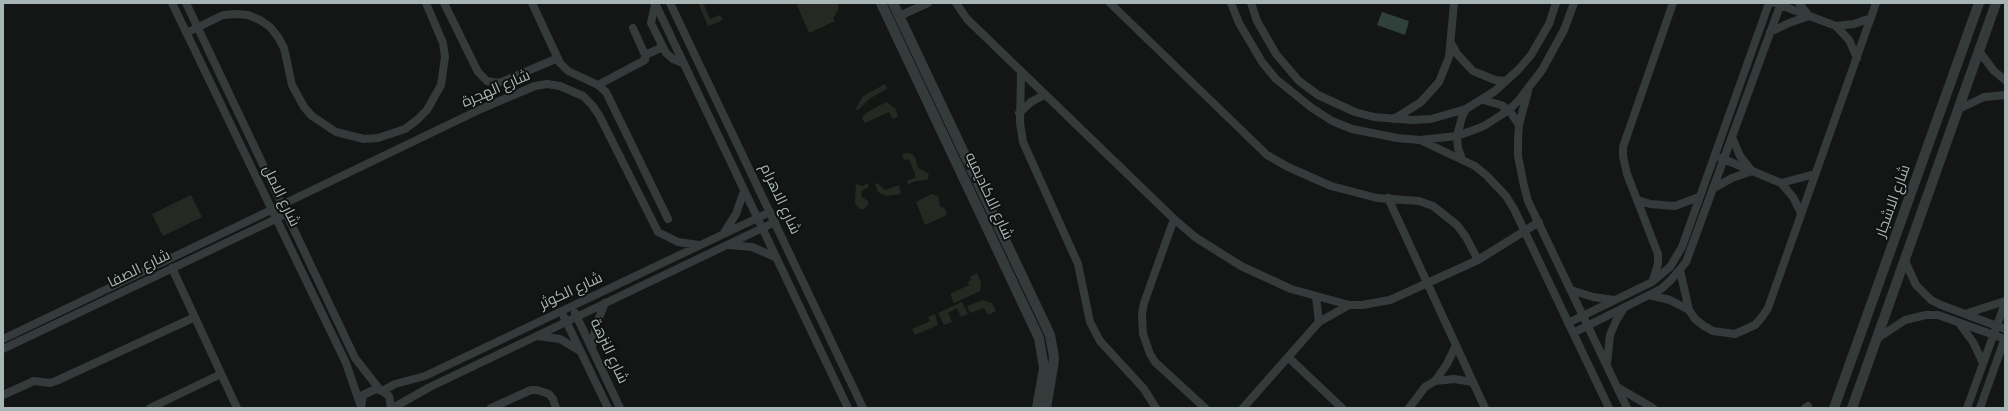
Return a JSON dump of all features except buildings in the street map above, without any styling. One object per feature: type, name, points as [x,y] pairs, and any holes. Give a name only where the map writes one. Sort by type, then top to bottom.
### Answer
[{"type":"street","name":"شارع الامل","points":[[172,3],[346,363],[360,407]]},
{"type":"street","name":"شارع الامل","points":[[186,3],[355,358],[391,400],[391,408]]},
{"type":"street","points":[[186,33],[223,15],[248,15],[260,20],[270,27],[284,48],[292,85],[304,107],[312,116],[336,132],[357,138],[378,138],[405,129],[417,120],[427,110],[441,85],[445,57],[443,42],[426,3]]},
{"type":"street","points":[[444,3],[478,72],[487,81],[498,83],[558,58]]},
{"type":"street","points":[[532,3],[558,58],[568,71],[598,85],[608,97],[668,219]]},
{"type":"street","points":[[655,3],[651,23],[669,56],[683,63]]},
{"type":"street","name":"شارع الاهرام","points":[[655,3],[848,408]]},
{"type":"street","name":"شارع الاهرام","points":[[670,3],[864,408]]},
{"type":"street","name":"شارع الاكاديميه","points":[[881,3],[1036,328],[1042,348],[1044,368],[1037,408]]},
{"type":"street","name":"شارع الاكاديميه","points":[[893,3],[1046,325],[1052,346],[1053,367],[1046,408]]},
{"type":"street","points":[[899,16],[928,3]]},
{"type":"street","points":[[956,3],[967,19],[1174,219],[1206,245],[1241,266],[1278,284],[1316,297],[1349,305],[1376,304],[1390,300],[1478,260],[1539,222]]},
{"type":"street","points":[[1110,3],[1267,155],[1288,167],[1331,186],[1354,193],[1418,201],[1433,206],[1446,214],[1466,237],[1478,260]]},
{"type":"street","points":[[1251,3],[1266,39],[1276,54],[1299,81],[1318,95],[1337,105],[1362,114],[1394,119],[1431,119],[1466,109],[1483,100],[1506,81],[1527,60],[1540,40],[1556,3]]},
{"type":"street","points":[[1394,119],[1421,102],[1431,93],[1445,70],[1452,43],[1454,3]]},
{"type":"street","points":[[1230,4],[1249,43],[1262,62],[1276,79],[1312,108],[1332,121],[1352,129],[1397,138],[1420,140],[1457,136],[1484,126],[1509,110],[1528,89],[1553,51],[1564,30],[1574,3]]},
{"type":"street","points":[[1652,282],[1658,264],[1658,254],[1624,166],[1623,147],[1673,3]]},
{"type":"street","points":[[1568,323],[1652,282],[1670,267],[1676,257],[1700,197],[1769,3]]},
{"type":"street","points":[[1799,3],[1809,16]]},
{"type":"street","points":[[1680,270],[1689,310],[1695,319],[1713,331],[1735,334],[1755,325],[1768,308],[1876,3]]},
{"type":"street","name":"شارع الاشجار","points":[[1834,408],[1980,3]]},
{"type":"street","name":"شارع الاشجار","points":[[1852,408],[1996,3]]},
{"type":"street","points":[[1573,333],[1649,295],[1671,280],[1680,270],[1690,253],[1714,188],[1770,32],[1778,4],[1836,26],[1854,24],[1871,18]]},
{"type":"street","points":[[1770,32],[1809,16]]},
{"type":"street","points":[[1836,26],[1849,40],[1857,58]]},
{"type":"street","points":[[633,28],[646,56]]},
{"type":"street","points":[[1452,43],[1457,54],[1473,71],[1494,80],[1506,81]]},
{"type":"street","points":[[598,85],[642,63],[646,56],[663,47]]},
{"type":"street","points":[[1979,51],[1994,71],[2005,80]]},
{"type":"street","points":[[1021,71],[1019,113],[1021,132],[1026,149],[1078,264],[1084,285],[1087,312],[1095,332],[1107,349],[1144,389],[1156,408]]},
{"type":"street","points":[[916,78],[926,73]]},
{"type":"street","name":"شارع الهجرة","points":[[282,205],[523,90],[547,84],[572,90],[583,96],[592,105],[599,115],[658,232],[678,242],[699,245]]},
{"type":"street","points":[[1528,89],[1519,125],[1518,140],[1520,171],[1528,201],[1627,408]]},
{"type":"street","points":[[1019,113],[1031,102],[1044,94]]},
{"type":"street","points":[[1959,109],[1984,97],[2005,95]]},
{"type":"street","points":[[1483,100],[1496,103],[1509,110],[1519,125]]},
{"type":"street","points":[[1462,159],[1458,148],[1457,136],[1458,126],[1466,109]]},
{"type":"street","points":[[1732,137],[1740,156],[1752,172]]},
{"type":"street","points":[[1420,140],[1462,159],[1481,171],[1497,185],[1514,209],[1609,408]]},
{"type":"street","points":[[1714,156],[1781,183],[1792,197],[1801,213]]},
{"type":"street","points":[[1714,188],[1732,178],[1752,172]]},
{"type":"street","points":[[1781,183],[1815,174]]},
{"type":"street","points":[[724,234],[736,214],[744,191]]},
{"type":"street","points":[[1638,200],[1650,204],[1675,206],[1700,197]]},
{"type":"street","points":[[1388,198],[1486,408]]},
{"type":"street","name":"شارع الصفا","points":[[3,339],[282,205]]},
{"type":"street","name":"شارع الكوثر","points":[[360,407],[361,400],[367,392],[376,389],[381,390],[395,384],[425,376],[770,212]]},
{"type":"street","name":"شارع الصفا","points":[[3,350],[286,214]]},
{"type":"street","points":[[1174,219],[1144,304],[1142,314],[1142,334],[1155,362],[1205,408]]},
{"type":"street","name":"شارع الكوثر","points":[[391,408],[423,390],[774,222]]},
{"type":"street","points":[[726,245],[752,247],[776,257]]},
{"type":"street","points":[[999,251],[1008,246]]},
{"type":"street","points":[[1905,261],[1911,276],[1923,293],[1940,305],[2001,328]]},
{"type":"street","points":[[172,268],[237,408]]},
{"type":"street","points":[[1571,290],[1593,297],[1615,300]]},
{"type":"street","points":[[1649,295],[1670,300],[1689,310]]},
{"type":"street","points":[[1316,297],[1319,322]]},
{"type":"street","points":[[1965,314],[2005,302],[2001,328],[1994,335],[1967,408]]},
{"type":"street","points":[[592,348],[596,325],[606,303]]},
{"type":"street","points":[[1243,408],[1319,322],[1349,305]]},
{"type":"street","name":"شارع النزهة","points":[[572,306],[620,408]]},
{"type":"street","points":[[1607,366],[1610,335],[1624,308]]},
{"type":"street","name":"شارع النزهة","points":[[561,311],[605,407]]},
{"type":"street","points":[[1878,338],[1905,320],[1915,316],[1938,315],[2005,339],[1980,408]]},
{"type":"street","points":[[3,395],[34,381],[56,381],[194,316]]},
{"type":"street","points":[[1958,323],[1973,342],[1983,364]]},
{"type":"street","points":[[536,336],[560,339],[580,351]]},
{"type":"street","points":[[1409,408],[1425,387],[1435,381],[1447,364],[1456,345]]},
{"type":"street","points":[[1288,357],[1342,408]]},
{"type":"street","points":[[1996,364],[2005,358]]},
{"type":"street","points":[[150,408],[221,374]]},
{"type":"street","points":[[1435,381],[1454,379],[1473,382]]},
{"type":"street","points":[[1845,380],[1861,386]]},
{"type":"street","points":[[1617,387],[1653,408]]},
{"type":"street","points":[[491,408],[531,390],[537,390],[549,394],[556,408]]},
{"type":"shaded area","points":[[698,3],[703,3],[710,19],[720,15],[723,20],[708,26]]},
{"type":"shaded area","points":[[796,3],[838,3],[838,10],[833,18],[835,21],[809,33]]},
{"type":"shaded area","points":[[1382,12],[1409,21],[1405,35],[1377,25]]},
{"type":"shaded area","points":[[885,84],[887,89],[869,99],[857,111],[856,108],[863,96]]},
{"type":"shaded area","points":[[886,102],[895,108],[898,116],[893,119],[889,112],[865,123],[862,118],[866,113]]},
{"type":"shaded area","points":[[906,153],[912,154],[915,157],[918,168],[928,173],[929,176],[927,180],[908,184],[907,181],[916,177],[909,159],[904,160],[902,155]]},
{"type":"shaded area","points":[[867,183],[869,187],[864,189],[861,193],[862,197],[868,201],[869,204],[864,209],[860,209],[855,204],[856,184],[863,186]]},
{"type":"shaded area","points":[[877,183],[885,190],[899,185],[901,194],[886,196],[878,192],[875,184]]},
{"type":"shaded area","points":[[932,194],[938,196],[940,206],[945,209],[947,215],[925,225],[916,202]]},
{"type":"shaded area","points":[[191,195],[202,217],[163,236],[152,214]]},
{"type":"shaded area","points":[[977,273],[981,283],[980,291],[954,303],[950,294],[969,285],[968,282],[971,280],[970,277]]},
{"type":"shaded area","points":[[983,300],[992,303],[996,311],[988,315],[984,308],[970,313],[967,306]]},
{"type":"shaded area","points":[[962,302],[968,314],[961,317],[957,308],[948,313],[952,322],[944,325],[938,313]]},
{"type":"shaded area","points":[[935,314],[938,325],[915,335],[912,329],[930,321],[928,317]]}]
